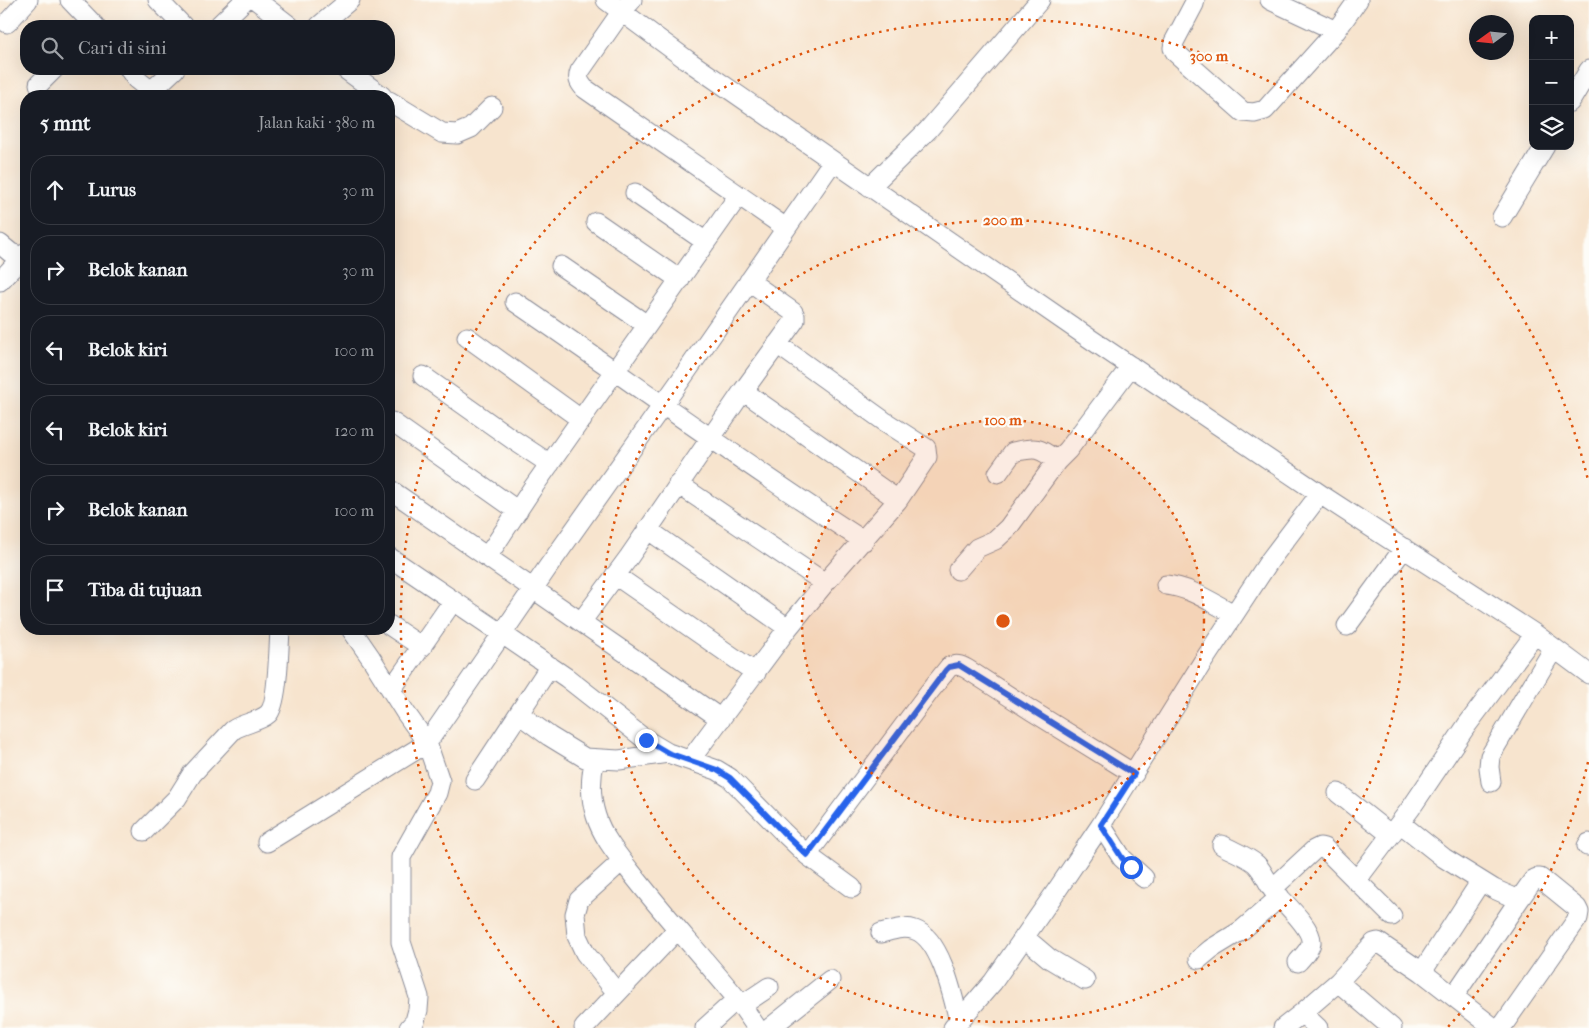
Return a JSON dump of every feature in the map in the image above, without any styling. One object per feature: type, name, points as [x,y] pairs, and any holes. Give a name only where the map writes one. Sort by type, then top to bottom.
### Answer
[{"type":"street","points":[[7,23],[28,0]]},
{"type":"street","points":[[70,0],[89,20]]},
{"type":"street","points":[[158,0],[177,20]]},
{"type":"street","points":[[224,20],[245,0]]},
{"type":"street","points":[[256,0],[282,20]]},
{"type":"street","points":[[326,20],[350,0]]},
{"type":"street","points":[[606,0],[627,6],[687,60],[1131,366],[1320,494],[1535,634],[1589,674]]},
{"type":"street","points":[[870,187],[928,130],[1040,0]]},
{"type":"street","points":[[1195,0],[1174,42],[1173,48],[1179,57],[1243,112],[1254,113],[1265,110],[1336,32],[1358,0]]},
{"type":"street","points":[[1270,0],[1336,32]]},
{"type":"street","points":[[627,6],[580,71],[578,76],[579,83],[786,228]]},
{"type":"street","points":[[1574,95],[1589,70]]},
{"type":"street","points":[[39,84],[48,75]]},
{"type":"street","points":[[133,75],[145,90]]},
{"type":"street","points":[[152,90],[169,75]]},
{"type":"street","points":[[353,75],[374,90]]},
{"type":"street","points":[[395,105],[442,133],[457,134],[471,128],[492,107]]},
{"type":"street","points":[[1502,217],[1543,150]]},
{"type":"street","points":[[267,842],[427,742],[833,161]]},
{"type":"street","points":[[635,193],[706,242]]},
{"type":"street","points":[[487,557],[739,194]]},
{"type":"street","points":[[596,222],[680,280]]},
{"type":"street","points":[[0,244],[10,253],[20,254]]},
{"type":"street","points":[[0,281],[20,260]]},
{"type":"street","points":[[561,266],[647,325]]},
{"type":"street","points":[[581,622],[743,391],[792,326],[795,316],[793,312],[749,281]]},
{"type":"street","points":[[515,302],[786,490],[864,541]]},
{"type":"street","points":[[467,338],[582,420]]},
{"type":"street","points":[[690,760],[788,628],[898,500],[927,457],[926,448],[884,422],[777,344]]},
{"type":"street","points":[[958,570],[978,548],[995,540],[1008,528],[1131,366]]},
{"type":"street","points":[[423,376],[550,464]]},
{"type":"street","points":[[743,391],[898,500]]},
{"type":"street","points":[[395,424],[518,511]]},
{"type":"street","points":[[998,473],[1013,452],[1042,449],[1057,461]]},
{"type":"street","points":[[678,484],[810,571],[825,583]]},
{"type":"street","points":[[395,493],[721,719]]},
{"type":"street","points":[[956,1025],[993,982],[1101,825],[1234,614],[1270,560],[1320,494]]},
{"type":"street","points":[[647,529],[788,628]]},
{"type":"street","points":[[1347,626],[1404,548]]},
{"type":"street","points":[[395,560],[550,666],[646,740],[668,753],[717,770],[730,778],[807,855],[852,888]]},
{"type":"street","points":[[615,575],[756,673]]},
{"type":"street","points":[[1166,585],[1174,585],[1234,614]]},
{"type":"street","points":[[391,690],[453,601]]},
{"type":"street","points":[[395,630],[422,647]]},
{"type":"street","points":[[1356,882],[1535,634]]},
{"type":"street","points":[[144,831],[177,798],[192,774],[232,730],[266,715],[270,711],[275,697],[280,635]]},
{"type":"street","points":[[354,635],[427,742],[440,781],[437,793],[401,857],[401,942],[419,997],[417,1015],[409,1028]]},
{"type":"street","points":[[1491,782],[1490,756],[1554,648]]},
{"type":"street","points":[[807,855],[929,692],[949,667],[954,665],[967,669],[1134,774]]},
{"type":"street","points":[[475,780],[550,666]]},
{"type":"street","points":[[519,714],[579,755],[595,759],[619,760],[668,753]]},
{"type":"street","points":[[595,759],[591,786],[596,816],[603,831],[622,861],[677,930],[740,1002],[757,1028]]},
{"type":"street","points":[[1338,793],[1494,889],[1519,900]]},
{"type":"street","points":[[1101,825],[1122,858],[1144,878]]},
{"type":"street","points":[[1222,845],[1255,864],[1276,893],[1305,927],[1310,935],[1310,948],[1298,962]]},
{"type":"street","points":[[1199,959],[1211,949],[1242,930],[1314,850],[1320,846],[1392,916]]},
{"type":"street","points":[[617,993],[585,953],[577,936],[575,914],[579,900],[622,861]]},
{"type":"street","points":[[1454,996],[1533,880],[1540,878],[1580,912],[1574,925],[1502,1028]]},
{"type":"street","points":[[1422,972],[1481,881]]},
{"type":"street","points":[[881,933],[902,927],[915,930],[924,935],[937,953],[950,983],[956,1025]]},
{"type":"street","points":[[584,1028],[677,930]]},
{"type":"street","points":[[1024,937],[1050,959],[1084,980]]},
{"type":"street","points":[[1283,1028],[1309,1023],[1338,982],[1374,943],[1378,942],[1422,972],[1494,1028]]},
{"type":"street","points":[[770,1028],[830,980]]},
{"type":"street","points":[[1338,982],[1392,1028]]},
{"type":"street","points":[[705,1028],[740,1002],[769,986]]},
{"type":"route","points":[[646,740],[668,753],[717,770],[730,778],[807,855],[946,670],[954,665],[959,665],[1134,774],[1101,825],[1122,858],[1131,867]]}]
